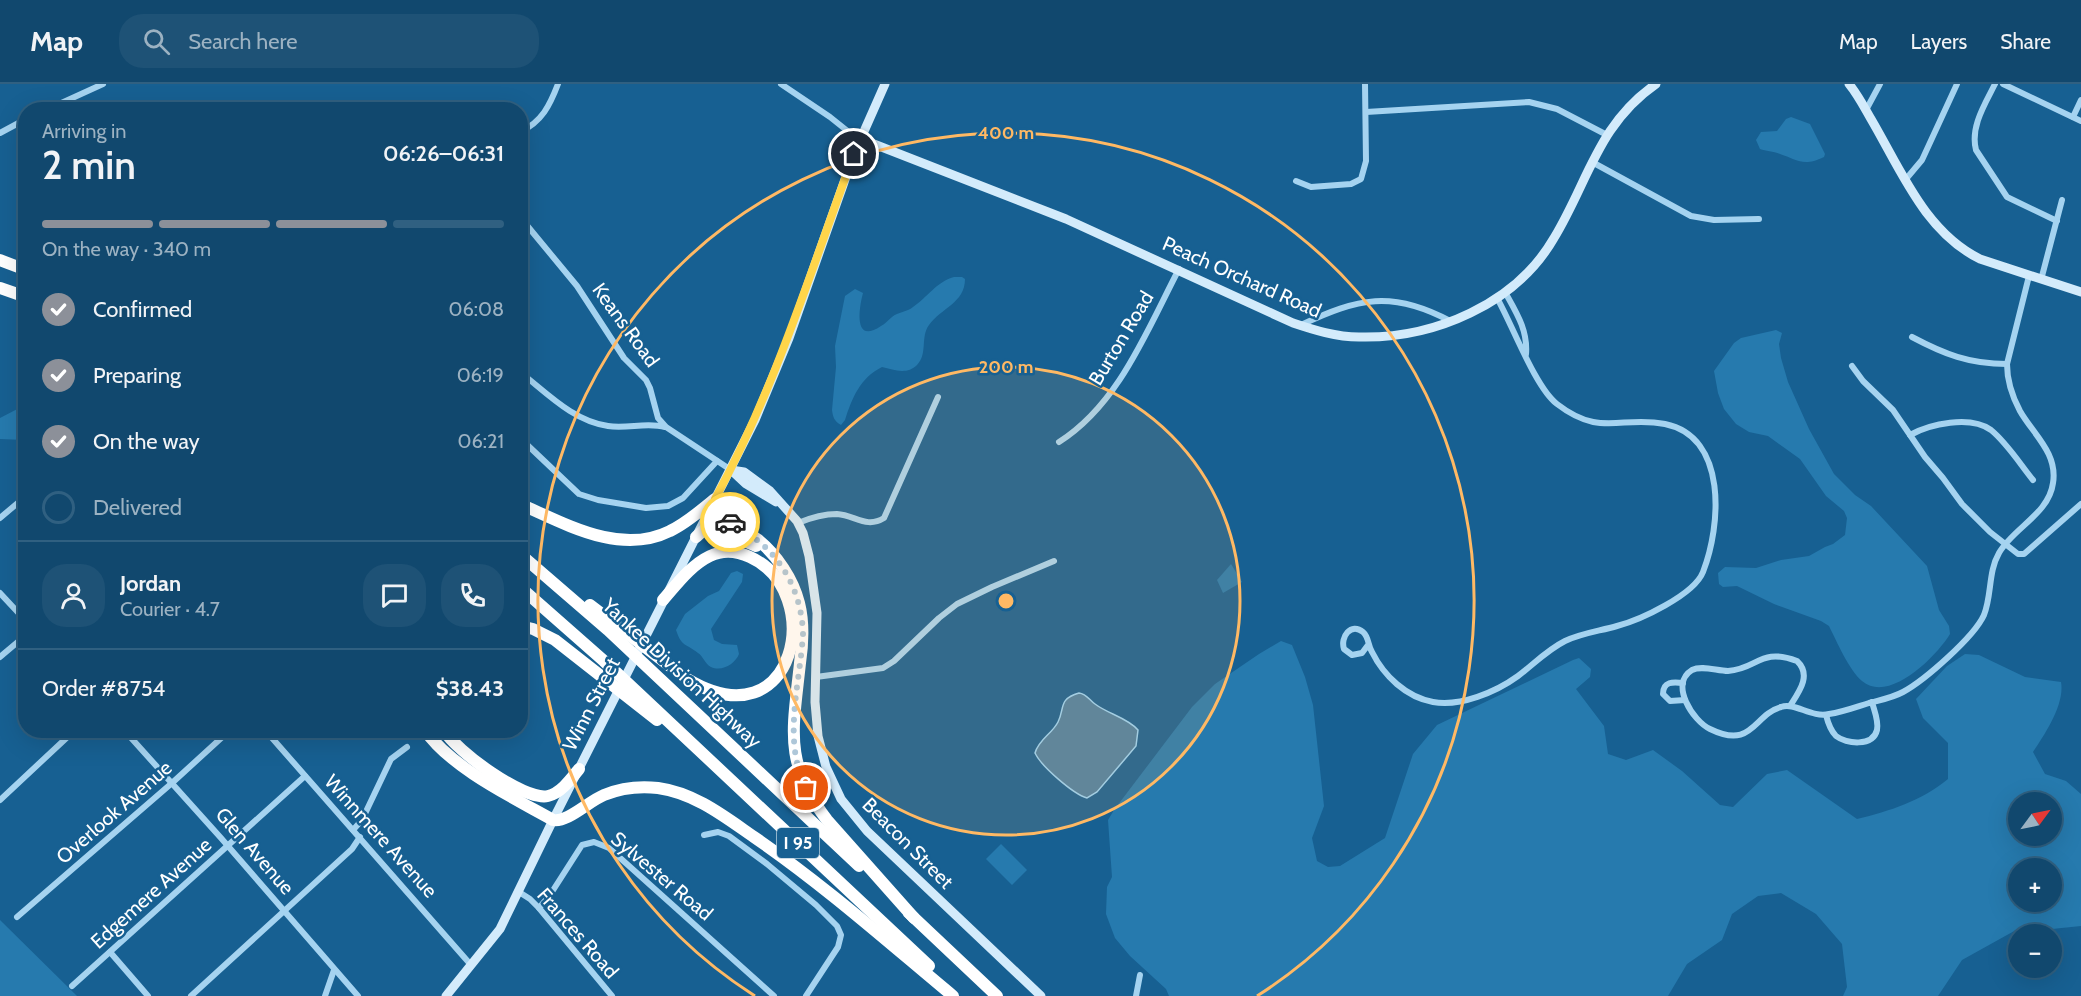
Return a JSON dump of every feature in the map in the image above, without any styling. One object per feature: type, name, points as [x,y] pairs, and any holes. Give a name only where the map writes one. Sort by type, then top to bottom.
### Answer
[{"type":"highway","points":[[0,260],[18,267]]},
{"type":"highway","points":[[0,288],[18,294]]},
{"type":"highway","points":[[528,507],[604,538],[630,540],[655,537],[670,531],[682,525],[715,499],[727,520],[756,539],[777,560],[795,591],[802,616],[802,645],[793,741],[801,777],[814,802],[827,820],[914,918]]},
{"type":"highway","points":[[696,537],[705,529],[715,528],[755,546],[777,560]]},
{"type":"highway","points":[[528,560],[627,639],[661,658],[687,679],[707,689],[727,695],[744,695],[765,687],[777,676],[788,659],[793,635],[789,608],[779,584],[764,565],[744,554],[725,552],[708,556],[688,572],[663,600]]},
{"type":"highway","name":"I 95","points":[[528,594],[604,661],[634,696],[713,763],[961,996]]},
{"type":"highway","points":[[528,628],[550,637],[598,673],[634,696]]},
{"type":"highway","name":"Yankee Division Highway","points":[[627,639],[651,670],[997,996]]},
{"type":"highway","points":[[432,738],[447,754],[491,784],[553,820],[561,821],[591,801],[623,790],[650,788],[686,795],[720,814],[807,875],[953,996]]},
{"type":"highway","points":[[450,738],[468,756],[532,795],[540,797],[552,795],[562,788],[579,769]]},
{"type":"street","points":[[64,102],[103,84]]},
{"type":"street","points":[[528,128],[545,113],[558,84]]},
{"type":"street","points":[[781,84],[861,139]]},
{"type":"street","name":"Winn Street","points":[[446,996],[500,929],[663,600],[731,470],[785,348],[861,139],[885,84]]},
{"type":"street","points":[[1296,181],[1311,187],[1355,183],[1360,179],[1366,161],[1365,84]]},
{"type":"street","name":"Peach Orchard Road","points":[[861,139],[1066,219],[1300,325],[1328,334],[1360,337],[1410,333],[1451,321],[1505,292],[1535,265],[1553,240],[1591,161],[1608,135],[1635,101],[1656,84]]},
{"type":"street","points":[[1866,110],[1880,84]]},
{"type":"street","points":[[1906,179],[1922,160],[1957,84]]},
{"type":"street","points":[[1995,84],[1978,118],[1974,142],[1976,150],[2007,196],[2057,221]]},
{"type":"street","points":[[2003,84],[2018,87],[2081,121]]},
{"type":"street","points":[[1851,85],[1931,219],[1959,246],[1980,259],[2081,292]]},
{"type":"street","points":[[2073,117],[2081,100]]},
{"type":"street","points":[[1366,112],[1529,102],[1557,109],[1608,135]]},
{"type":"street","points":[[0,133],[18,124]]},
{"type":"street","points":[[1591,161],[1691,216],[1718,220],[1759,219]]},
{"type":"street","points":[[2041,280],[2062,201]]},
{"type":"street","name":"Keans Road","points":[[528,226],[565,269],[624,358],[647,383],[657,418],[666,427],[731,470]]},
{"type":"street","name":"Burton Road","points":[[1059,442],[1088,419],[1122,375],[1179,269]]},
{"type":"street","points":[[1790,706],[1803,684],[1802,666],[1796,660],[1778,656],[1767,656],[1732,670],[1696,669],[1688,674],[1683,683],[1685,700],[1695,717],[1703,725],[1731,734],[1749,732],[1774,710],[1782,706],[1826,715],[1896,696],[1908,689],[1970,636],[1986,610],[1994,564],[2005,544],[2047,501],[2052,490],[2054,476],[2052,462],[2048,451],[2028,424],[2015,401],[2009,384],[2007,364],[2029,276]]},
{"type":"street","points":[[1505,292],[1523,326],[1526,354]]},
{"type":"street","points":[[1368,645],[1364,652],[1354,655],[1345,650],[1342,640],[1347,632],[1358,629],[1366,635],[1368,645],[1381,667],[1395,683],[1408,693],[1431,702],[1455,702],[1506,684],[1551,649],[1567,640],[1616,627],[1642,616],[1688,590],[1702,574],[1712,535],[1715,486],[1709,460],[1701,447],[1685,432],[1665,424],[1599,424],[1582,419],[1551,398],[1497,298]]},
{"type":"street","points":[[1300,325],[1334,311],[1378,300],[1391,300],[1419,307],[1451,321]]},
{"type":"street","points":[[1912,337],[1955,358],[2007,364]]},
{"type":"street","points":[[1852,366],[1863,381],[1893,410],[1924,457],[1962,504],[1982,525],[2021,555],[2081,504]]},
{"type":"street","points":[[528,378],[566,409],[590,421],[608,426],[656,425],[666,427]]},
{"type":"street","points":[[798,523],[829,514],[844,515],[866,523],[884,518],[938,397]]},
{"type":"street","points":[[1910,435],[1939,424],[1960,423],[1982,426],[1999,438],[2033,480]]},
{"type":"street","points":[[528,446],[579,494],[598,500],[646,508],[664,507],[683,498],[717,461]]},
{"type":"street","name":"Beacon Street","points":[[731,470],[744,472],[758,480],[786,508],[798,523],[807,549],[815,599],[817,724],[821,749],[829,775],[845,806],[884,848],[1041,996]]},
{"type":"street","points":[[0,518],[18,503]]},
{"type":"street","points":[[816,677],[886,667],[957,604],[992,586],[1054,561]]},
{"type":"street","points":[[0,593],[18,612]]},
{"type":"street","points":[[0,657],[18,642]]},
{"type":"street","points":[[1683,683],[1668,683],[1664,687],[1663,694],[1671,702],[1685,700]]},
{"type":"street","points":[[1826,715],[1829,726],[1838,737],[1851,742],[1864,741],[1874,737],[1877,729],[1872,702]]},
{"type":"street","points":[[0,800],[66,738]]},
{"type":"street","name":"Glen Avenue","points":[[131,738],[358,996]]},
{"type":"street","name":"Overlook Avenue","points":[[17,917],[221,738]]},
{"type":"street","name":"Winnmere Avenue","points":[[272,738],[471,965]]},
{"type":"street","points":[[353,830],[362,820],[391,759],[407,747]]},
{"type":"street","name":"Edgemere Avenue","points":[[72,986],[305,776]]},
{"type":"street","points":[[704,835],[718,832],[729,836],[831,917],[841,935],[838,947],[806,996]]},
{"type":"street","points":[[191,996],[352,849],[360,837]]},
{"type":"street","name":"Sylvester Road","points":[[538,908],[550,895],[582,845],[588,842],[601,843],[701,929],[774,996]]},
{"type":"street","name":"Frances Road","points":[[519,892],[530,898],[612,996]]},
{"type":"street","points":[[110,952],[148,996]]},
{"type":"street","points":[[325,996],[334,970]]},
{"type":"street","points":[[1136,996],[1140,975]]},
{"type":"shaded area","points":[[1791,117],[1810,124],[1825,154],[1824,157],[1811,162],[1801,162],[1760,149],[1756,140],[1761,132],[1777,131],[1786,119]]},
{"type":"shaded area","points":[[954,277],[965,279],[964,287],[957,300],[929,325],[926,330],[922,356],[917,365],[905,371],[882,367],[874,372],[858,389],[841,425],[834,419],[832,410],[836,367],[835,346],[845,296],[855,289],[863,293],[860,322],[866,331],[872,331],[894,315],[911,309],[937,286]]},
{"type":"shaded area","points":[[1776,330],[1782,333],[1779,344],[1788,382],[1809,429],[1834,474],[1855,495],[1871,506],[1927,566],[1939,610],[1949,626],[1950,634],[1923,665],[1911,675],[1885,687],[1873,687],[1857,676],[1829,626],[1821,621],[1774,604],[1737,586],[1723,587],[1719,584],[1718,573],[1725,567],[1756,568],[1781,560],[1809,556],[1845,535],[1847,518],[1844,511],[1826,496],[1800,459],[1768,436],[1749,432],[1736,424],[1724,409],[1718,393],[1714,371],[1734,343],[1741,338]]},
{"type":"shaded area","points":[[18,409],[18,440],[0,439],[0,418]]},
{"type":"shaded area","points":[[1231,564],[1242,582],[1223,593],[1217,580]]},
{"type":"shaded area","points":[[737,571],[743,574],[742,582],[711,629],[714,640],[722,644],[737,645],[739,654],[728,666],[715,668],[709,666],[700,654],[682,643],[676,630],[685,614],[708,596],[719,591],[731,573]]},
{"type":"shaded area","points":[[1281,641],[1292,645],[1313,705],[1324,806],[1312,838],[1317,861],[1328,867],[1340,866],[1385,838],[1413,754],[1437,725],[1579,658],[1591,669],[1590,677],[1576,689],[1604,726],[1608,754],[1626,760],[1653,750],[1682,771],[1720,805],[1733,807],[1767,774],[1787,770],[1857,819],[1905,804],[1938,787],[1948,779],[1948,743],[1923,718],[1916,699],[1947,666],[1965,654],[1979,655],[2025,677],[2061,682],[2057,709],[2033,752],[2045,774],[2066,781],[2081,794],[2081,926],[2062,928],[2062,924],[2008,924],[2008,934],[1962,960],[1938,996],[1843,996],[1847,987],[1842,944],[1816,914],[1781,893],[1758,896],[1732,914],[1722,940],[1687,964],[1668,996],[1169,996],[1166,989],[1130,956],[1115,938],[1106,914],[1107,887],[1112,877],[1108,820],[1192,707],[1215,684]]},
{"type":"shaded area","points":[[1079,693],[1129,722],[1138,730],[1136,746],[1097,792],[1087,798],[1058,779],[1035,753],[1039,744],[1058,722],[1065,701]]},
{"type":"shaded area","points":[[1001,844],[1027,870],[1012,885],[986,859]]},
{"type":"shaded area","points":[[0,920],[77,996],[0,996]]},
{"type":"way so far","points":[[730,522],[756,539],[772,554],[782,566],[798,598],[803,634],[793,741],[797,766],[806,788]]},
{"type":"route","points":[[730,522],[715,499],[755,420],[778,366],[854,154]]}]
